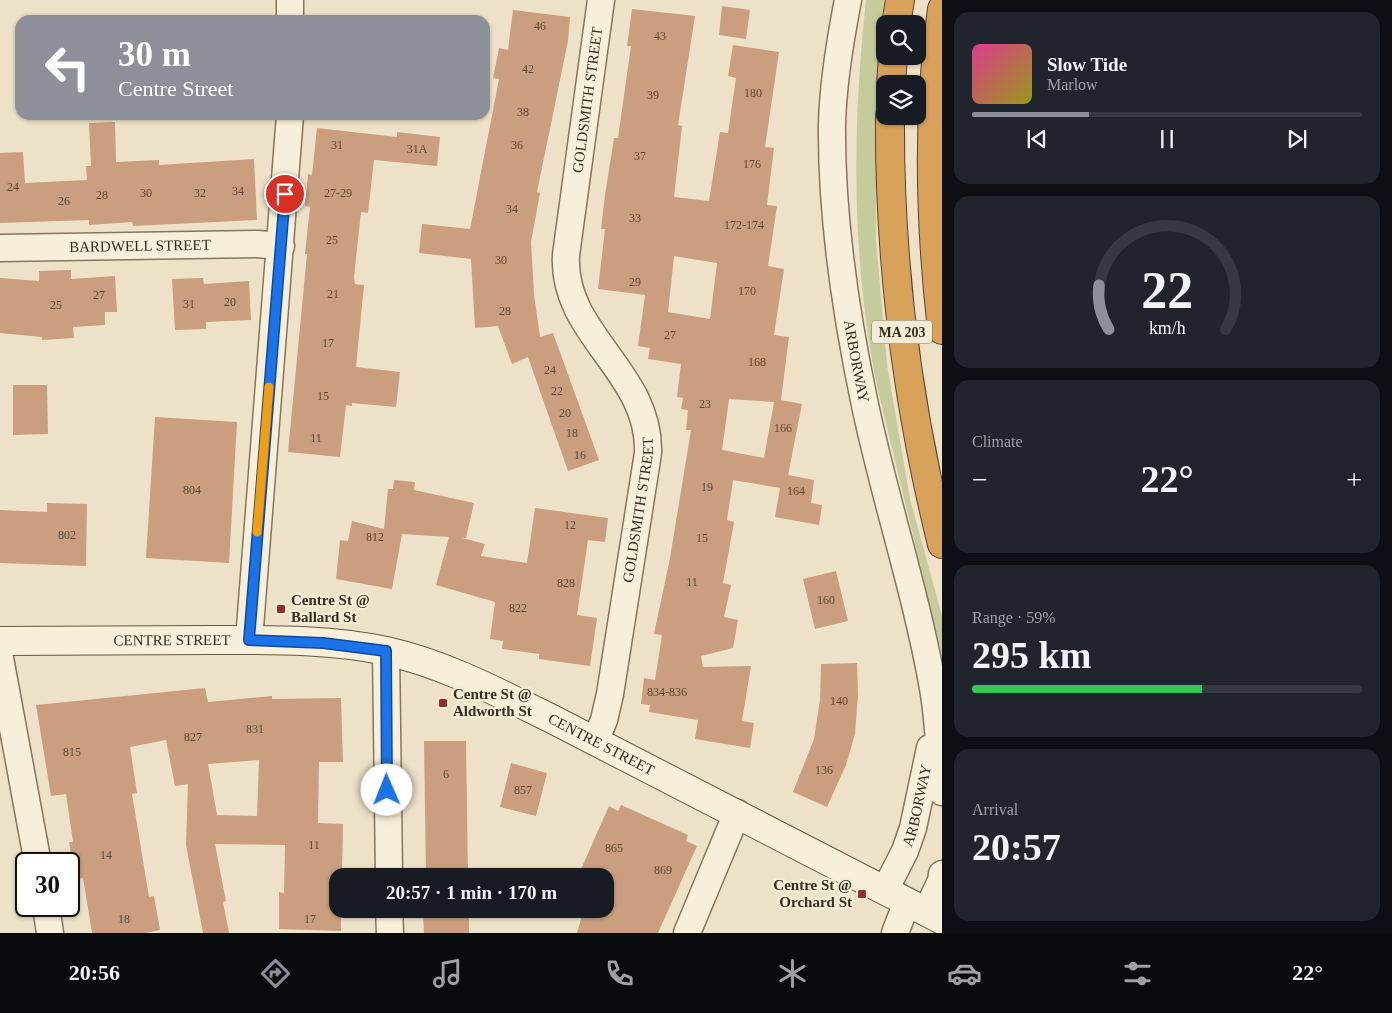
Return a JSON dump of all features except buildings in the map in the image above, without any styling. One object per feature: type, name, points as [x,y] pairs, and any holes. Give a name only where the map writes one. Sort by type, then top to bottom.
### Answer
[{"type":"highway","points":[[898,15],[900,0]]},
{"type":"highway","name":"MA 203","points":[[942,9],[935,77],[933,147],[937,270],[942,330]]},
{"type":"highway","name":"MA 203","points":[[890,125],[891,213],[899,305],[922,454],[942,544]]},
{"type":"main road","name":"CENTRE STREET","points":[[0,641],[249,640],[323,643],[386,651],[441,669],[524,706],[737,813],[915,906]]},
{"type":"street","points":[[290,0],[290,15]]},
{"type":"street","name":"GOLDSMITH STREET","points":[[595,741],[604,720],[610,694],[648,453],[649,434],[638,401],[572,300],[566,280],[566,255],[601,0]]},
{"type":"street","name":"ARBORWAY","points":[[848,0],[836,78],[832,123],[833,173],[841,255],[864,404],[922,631],[937,716],[942,792]]},
{"type":"street","points":[[249,640],[290,120]]},
{"type":"street","name":"BARDWELL STREET","points":[[0,248],[237,244],[281,246]]},
{"type":"street","points":[[386,651],[389,868]]},
{"type":"street","points":[[0,658],[36,852]]},
{"type":"street","name":"ARBORWAY","points":[[915,906],[905,851],[913,828],[937,716]]},
{"type":"street","points":[[687,933],[737,813]]},
{"type":"street","points":[[896,933],[915,906],[941,881],[942,874]]},
{"type":"street","points":[[48,917],[50,933]]},
{"type":"street","points":[[389,918],[390,933]]},
{"type":"green space","points":[[866,0],[884,0],[882,15],[876,15],[876,65],[878,65],[876,75],[876,240],[887,365],[910,499],[942,616],[942,655],[878,390],[869,342],[859,244],[857,195],[858,98]]},
{"type":"slow traffic","points":[[257,532],[269,387]]},
{"type":"place","name":"Centre St @ Ballard St","points":[[281,609]]},
{"type":"place","name":"Centre St @ Aldworth St","points":[[443,703]]},
{"type":"place","name":"Centre St @ Orchard St","points":[[862,894]]},
{"type":"route","points":[[285,194],[249,640],[323,643],[386,651],[387,790]]}]
